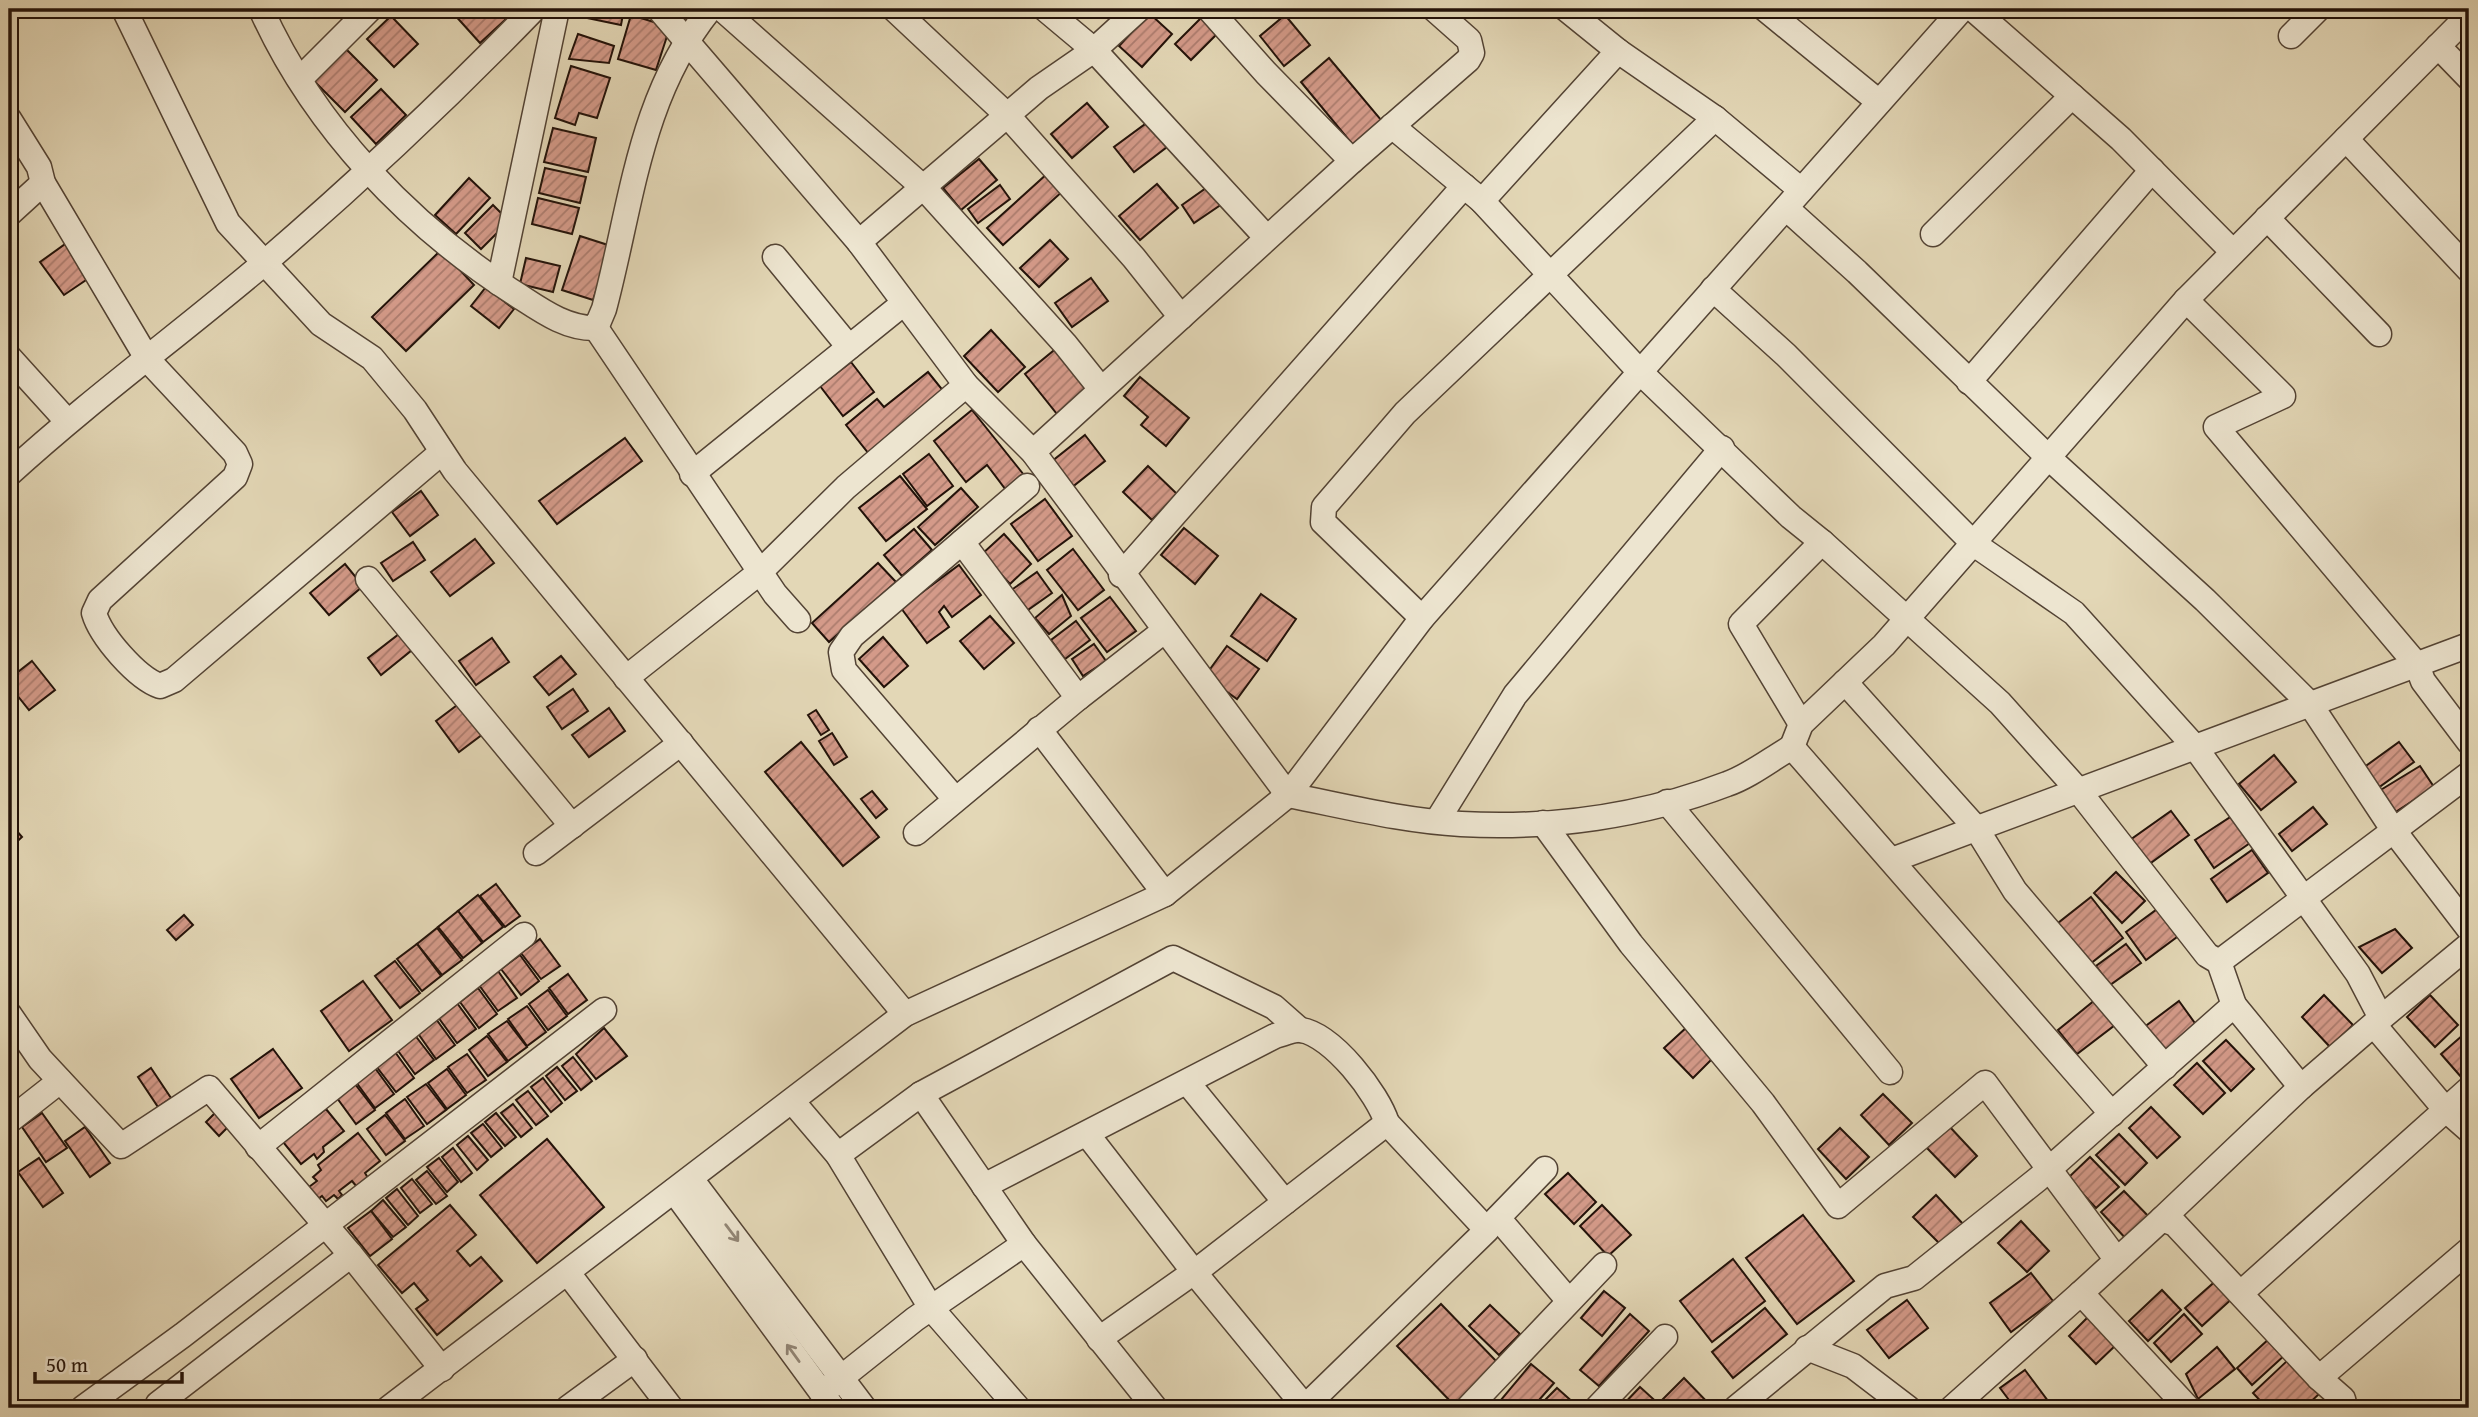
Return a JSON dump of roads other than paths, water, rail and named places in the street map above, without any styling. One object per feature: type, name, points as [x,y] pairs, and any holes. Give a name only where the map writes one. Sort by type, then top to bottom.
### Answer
[{"type":"street","points":[[124,9],[228,223],[321,324],[372,358],[415,411],[442,452],[905,1014]]},
{"type":"street","points":[[261,9],[300,79],[346,145],[401,205],[499,283],[545,313],[579,329],[596,328]]},
{"type":"street","points":[[300,79],[370,9]]},
{"type":"street","points":[[9,474],[67,421],[149,360],[264,263],[370,169],[534,9]]},
{"type":"street","points":[[499,283],[557,9]]},
{"type":"street","points":[[659,9],[859,242],[966,385],[1033,452],[1121,575],[1288,795],[1460,824],[1578,822],[1667,802],[1729,784],[1796,736],[1845,682],[1884,645],[1903,619],[1974,544],[2186,300],[2469,15]]},
{"type":"street","points":[[596,328],[615,266],[640,150],[659,91],[686,39],[710,9]]},
{"type":"street","points":[[722,9],[925,189],[1040,316],[1101,389]]},
{"type":"street","points":[[894,9],[1008,116],[1134,258],[1181,317]]},
{"type":"street","points":[[1046,9],[1094,50],[1266,237]]},
{"type":"street","points":[[859,242],[925,189],[1039,88],[1094,50],[1139,9]]},
{"type":"street","points":[[1209,9],[1266,73],[1352,161]]},
{"type":"street","points":[[1033,452],[1266,237],[1462,66],[1472,52],[1469,40],[1434,9]]},
{"type":"street","points":[[1566,9],[1618,51],[1715,118],[1793,199],[1857,272],[2049,458],[2205,600],[2310,704],[2395,831],[2469,929]]},
{"type":"street","points":[[1765,9],[1879,102]]},
{"type":"street","points":[[389,1408],[905,1014],[1165,894],[1288,795],[1422,618],[1962,9]]},
{"type":"street","points":[[1973,9],[2152,170],[2233,252]]},
{"type":"street","points":[[2291,36],[2318,9]]},
{"type":"street","points":[[2438,46],[2469,78]]},
{"type":"street","points":[[1121,575],[1473,194],[1618,51]]},
{"type":"street","points":[[1933,234],[2072,96]]},
{"type":"street","points":[[9,118],[39,167],[43,183],[149,360],[234,453],[240,464],[235,477],[100,600],[94,613],[99,628],[147,681],[160,686],[174,680],[442,452]]},
{"type":"street","points":[[1422,618],[1322,522],[1324,507],[1405,413],[1715,118]]},
{"type":"street","points":[[1392,126],[1473,194],[1640,372],[1791,517],[2000,703],[2078,790],[2207,955],[2219,962],[2234,1005],[2301,1087]]},
{"type":"street","points":[[2346,139],[2469,270]]},
{"type":"street","points":[[1969,382],[2152,170]]},
{"type":"street","points":[[9,214],[43,183]]},
{"type":"street","points":[[2267,218],[2379,334]]},
{"type":"street","points":[[775,257],[849,347]]},
{"type":"street","points":[[1713,289],[1786,355],[1974,544],[2074,613],[2195,747],[2358,974],[2377,1022],[2445,1109],[2469,1130]]},
{"type":"street","points":[[2186,300],[2283,396],[2216,427],[2417,665],[2423,681],[2469,742]]},
{"type":"street","points":[[692,474],[904,303]]},
{"type":"street","points":[[596,328],[692,474],[760,572],[798,620]]},
{"type":"street","points":[[9,356],[67,421]]},
{"type":"street","points":[[626,678],[760,572],[846,487],[966,385]]},
{"type":"street","points":[[1437,821],[1515,695],[1721,448]]},
{"type":"street","points":[[955,799],[844,670],[841,652],[852,636],[1027,486]]},
{"type":"street","points":[[962,542],[1078,698]]},
{"type":"street","points":[[1822,542],[1741,624],[1796,736],[1892,859],[2112,1114]]},
{"type":"street","points":[[368,579],[572,826]]},
{"type":"street","points":[[916,833],[1039,729],[1164,631]]},
{"type":"street","points":[[1892,859],[2469,645]]},
{"type":"street","points":[[1845,682],[1976,828],[2015,891],[2165,1067]]},
{"type":"street","points":[[1039,729],[1165,894]]},
{"type":"street","points":[[536,853],[681,743]]},
{"type":"street","points":[[2219,962],[2469,774]]},
{"type":"street","points":[[1667,802],[1890,1072]]},
{"type":"street","points":[[1543,823],[1631,944],[1763,1103],[1838,1206],[1961,1100],[1985,1083],[2117,1260]]},
{"type":"street","points":[[258,1147],[524,935]]},
{"type":"street","points":[[1952,1408],[2162,1219],[2301,1087],[2469,945]]},
{"type":"street","points":[[838,1155],[921,1094],[1173,958],[1274,1007],[1300,1030],[1322,1039],[1357,1074],[1382,1107],[1387,1123],[1569,1301]]},
{"type":"street","points":[[1736,1408],[1885,1286],[1914,1278],[2048,1170],[2234,1005]]},
{"type":"street","points":[[83,1408],[183,1335],[604,1010]]},
{"type":"street","points":[[9,1014],[40,1059],[121,1146],[209,1088],[351,1255],[442,1369]]},
{"type":"street","points":[[984,1186],[1275,1036],[1300,1030]]},
{"type":"street","points":[[9,1121],[60,1080]]},
{"type":"street","points":[[1187,1082],[1284,1202]]},
{"type":"street","points":[[2241,1293],[2469,1089]]},
{"type":"street","points":[[921,1094],[1024,1244],[1155,1408]]},
{"type":"street","points":[[792,1101],[838,1155],[931,1308],[1018,1408]]},
{"type":"street","points":[[1099,1339],[1194,1272],[1387,1123]]},
{"type":"street","points":[[1087,1134],[1194,1272],[1305,1408],[1545,1169]]},
{"type":"street","points":[[682,1185],[832,1393],[864,1408]]},
{"type":"street","points":[[2162,1219],[2175,1224],[2319,1378],[2343,1399],[2344,1408]]},
{"type":"street","points":[[832,1393],[931,1308],[1024,1244]]},
{"type":"street","points":[[2319,1378],[2469,1250]]},
{"type":"street","points":[[158,1404],[351,1255]]},
{"type":"street","points":[[1468,1408],[1604,1265]]},
{"type":"street","points":[[568,1273],[671,1408]]},
{"type":"street","points":[[2081,1293],[2188,1408]]},
{"type":"street","points":[[1597,1408],[1665,1337]]},
{"type":"street","points":[[1807,1348],[1853,1366],[1908,1408]]},
{"type":"street","points":[[568,1408],[635,1359]]}]
